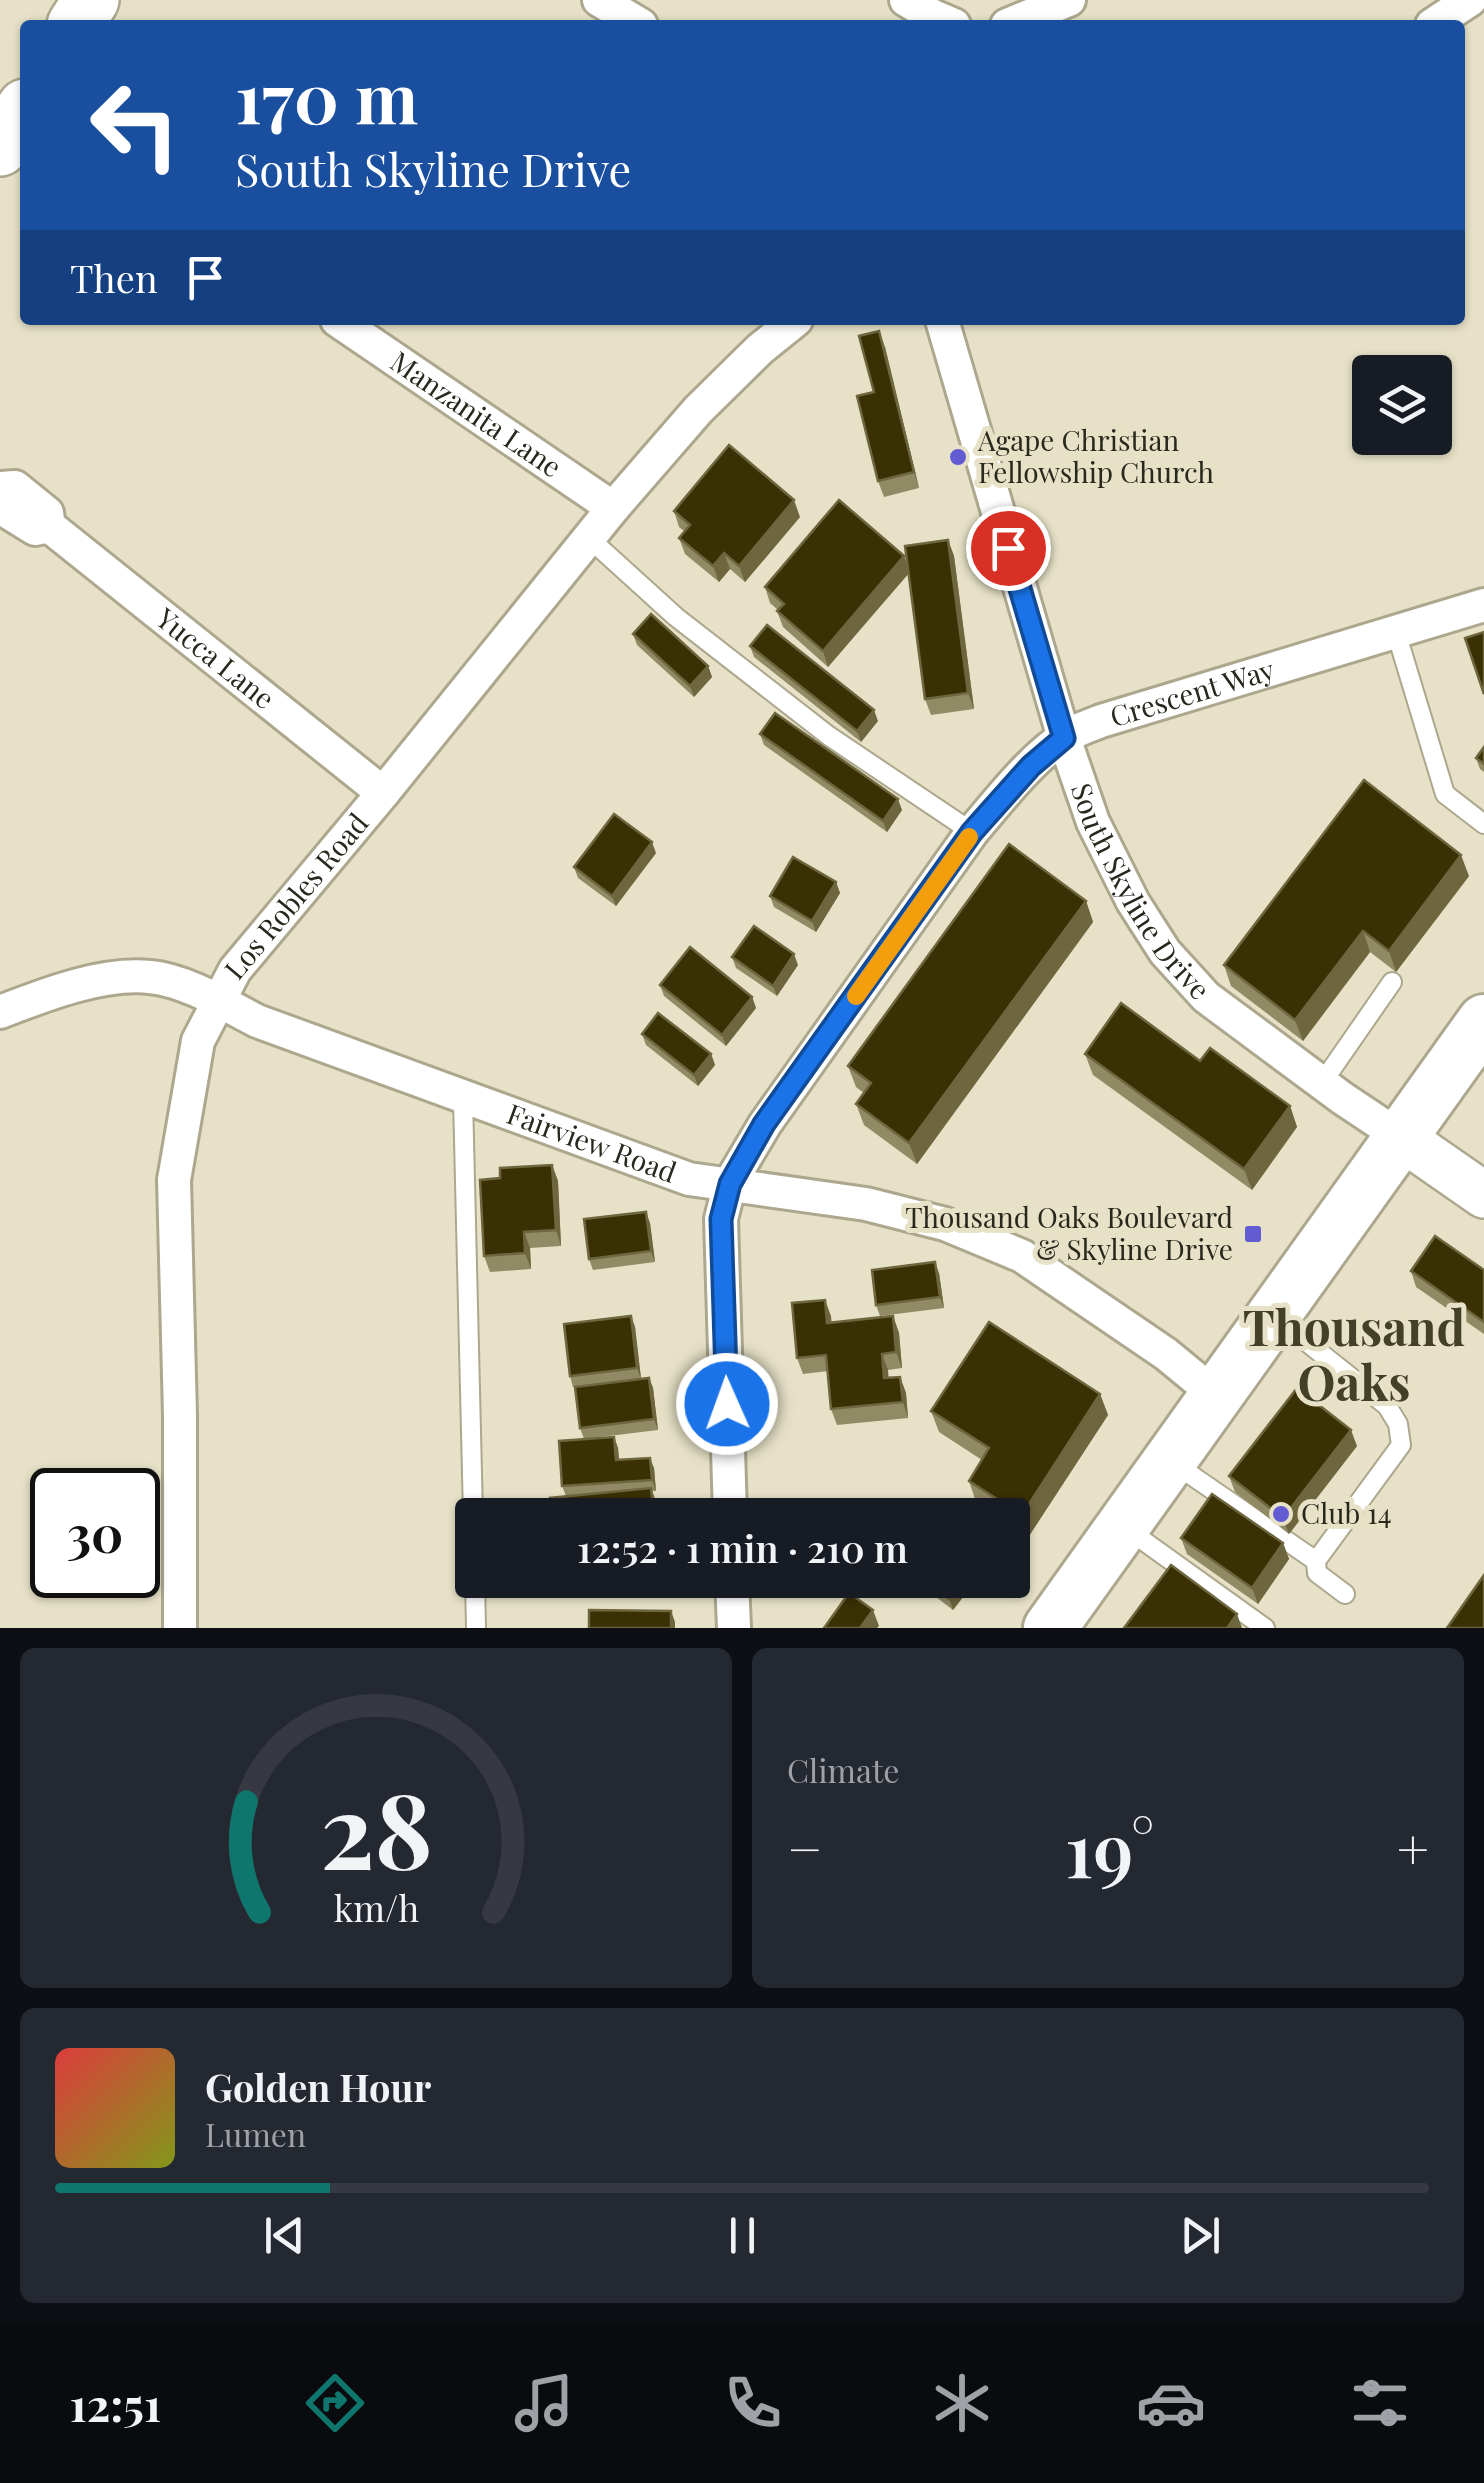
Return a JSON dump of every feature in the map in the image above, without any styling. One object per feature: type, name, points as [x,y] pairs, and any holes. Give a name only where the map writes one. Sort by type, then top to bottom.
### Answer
[{"type":"highway","points":[[0,148],[20,115]]},
{"type":"main road","points":[[1050,1628],[1484,1021]]},
{"type":"street","points":[[598,0],[632,20]]},
{"type":"street","points":[[906,0],[942,20]]},
{"type":"street","points":[[1019,20],[1069,0]]},
{"type":"street","points":[[1440,20],[1470,0]]},
{"type":"street","name":"Manzanita Lane","points":[[344,325],[613,508]]},
{"type":"street","name":"Los Robles Road","points":[[180,1628],[174,1180],[198,1040],[236,970],[613,508],[698,410],[790,325]]},
{"type":"street","name":"South Skyline Drive","points":[[943,325],[1064,738],[1094,822],[1133,902],[1165,952],[1206,997],[1402,1138]]},
{"type":"street","name":"Yucca Lane","points":[[0,488],[15,486],[47,513],[49,526],[382,794]]},
{"type":"street","name":"Yucca Lane","points":[[0,504],[35,529],[49,526]]},
{"type":"street","name":"Crescent Way","points":[[729,1498],[721,1219],[730,1184],[764,1124],[972,832],[1031,766],[1064,738],[1101,721],[1484,605]]},
{"type":"street","name":"Fairview Road","points":[[0,1012],[61,989],[150,976],[218,1000],[257,1021],[688,1179],[866,1204],[945,1224],[1022,1256],[1166,1354],[1217,1396]]},
{"type":"street","points":[[1402,1138],[1484,1195]]},
{"type":"street","points":[[733,1598],[734,1628]]},
{"type":"lane","points":[[590,539],[676,618],[829,736],[972,832]]},
{"type":"lane","points":[[1396,632],[1445,794],[1484,824]]},
{"type":"lane","points":[[1322,1083],[1392,982]]},
{"type":"lane","points":[[462,1098],[473,1498]]},
{"type":"lane","points":[[1274,1316],[1387,1406],[1398,1424],[1401,1444],[1316,1561],[1317,1573],[1345,1594]]},
{"type":"lane","points":[[1170,1460],[1316,1561]]},
{"type":"lane","points":[[1123,1526],[1265,1628]]},
{"type":"lane","points":[[475,1598],[476,1628]]},
{"type":"building","points":[[879,331],[914,472],[878,481],[857,396],[874,392],[859,336]]},
{"type":"building","points":[[729,445],[794,500],[739,566],[724,553],[713,566],[679,538],[690,525],[674,511]]},
{"type":"building","points":[[839,500],[904,556],[823,651],[777,611],[784,604],[765,587]]},
{"type":"building","points":[[948,540],[968,693],[925,699],[905,546]]},
{"type":"building","points":[[651,614],[708,666],[690,686],[633,634]]},
{"type":"building","points":[[767,625],[874,710],[857,731],[750,646]]},
{"type":"building","points":[[1484,632],[1484,694],[1465,638]]},
{"type":"building","points":[[775,713],[898,799],[883,821],[760,734]]},
{"type":"building","points":[[1484,747],[1484,764],[1476,758]]},
{"type":"building","points":[[1364,780],[1461,855],[1389,951],[1363,931],[1295,1020],[1224,965]]},
{"type":"building","points":[[614,814],[652,842],[612,896],[574,867]]},
{"type":"building","points":[[1009,844],[1086,901],[909,1143],[856,1104],[871,1083],[848,1066]]},
{"type":"building","points":[[793,857],[836,882],[812,921],[770,896]]},
{"type":"building","points":[[754,926],[794,954],[773,986],[732,957]]},
{"type":"building","points":[[690,947],[752,997],[722,1035],[660,985]]},
{"type":"building","points":[[1121,1003],[1200,1061],[1210,1048],[1290,1106],[1244,1169],[1085,1054]]},
{"type":"building","points":[[658,1013],[711,1054],[694,1075],[642,1034]]},
{"type":"building","points":[[552,1165],[556,1230],[524,1232],[525,1253],[484,1256],[480,1180],[500,1178],[500,1168]]},
{"type":"building","points":[[646,1212],[651,1251],[589,1259],[584,1219]]},
{"type":"building","points":[[1435,1236],[1484,1270],[1484,1322],[1411,1271]]},
{"type":"building","points":[[935,1262],[940,1297],[876,1305],[872,1270]]},
{"type":"building","points":[[825,1300],[827,1323],[893,1316],[896,1352],[882,1354],[884,1378],[900,1377],[903,1402],[831,1409],[826,1355],[797,1358],[792,1303]]},
{"type":"building","points":[[631,1316],[637,1368],[570,1376],[564,1324]]},
{"type":"building","points":[[989,1322],[1100,1394],[1030,1503],[1030,1498],[996,1498],[969,1481],[989,1448],[931,1411]]},
{"type":"building","points":[[649,1378],[654,1419],[580,1428],[575,1387]]},
{"type":"building","points":[[1297,1388],[1351,1430],[1283,1518],[1229,1476]]},
{"type":"building","points":[[614,1437],[616,1460],[650,1458],[652,1480],[562,1486],[559,1441]]},
{"type":"building","points":[[651,1488],[652,1498],[550,1498]]},
{"type":"building","points":[[1212,1494],[1283,1543],[1252,1588],[1181,1538]]},
{"type":"building","points":[[1171,1565],[1237,1614],[1227,1628],[1124,1628]]},
{"type":"building","points":[[1484,1575],[1484,1628],[1447,1628]]},
{"type":"building","points":[[845,1598],[856,1598],[873,1610],[860,1628],[824,1628]]},
{"type":"building","points":[[589,1610],[671,1611],[671,1628],[589,1628]]},
{"type":"slow traffic","points":[[856,996],[969,837]]},
{"type":"place","name":"Agape Christian Fellowship Church","points":[[958,457]]},
{"type":"place","name":"Thousand Oaks Boulevard & Skyline Drive","points":[[1253,1234]]},
{"type":"place","name":"Club 14","points":[[1281,1514]]},
{"type":"district","name":"Thousand Oaks","points":[[1354,1356]]},
{"type":"route","points":[[727,1404],[721,1219],[730,1184],[764,1124],[972,832],[1031,766],[1064,738],[1008,548]]}]
